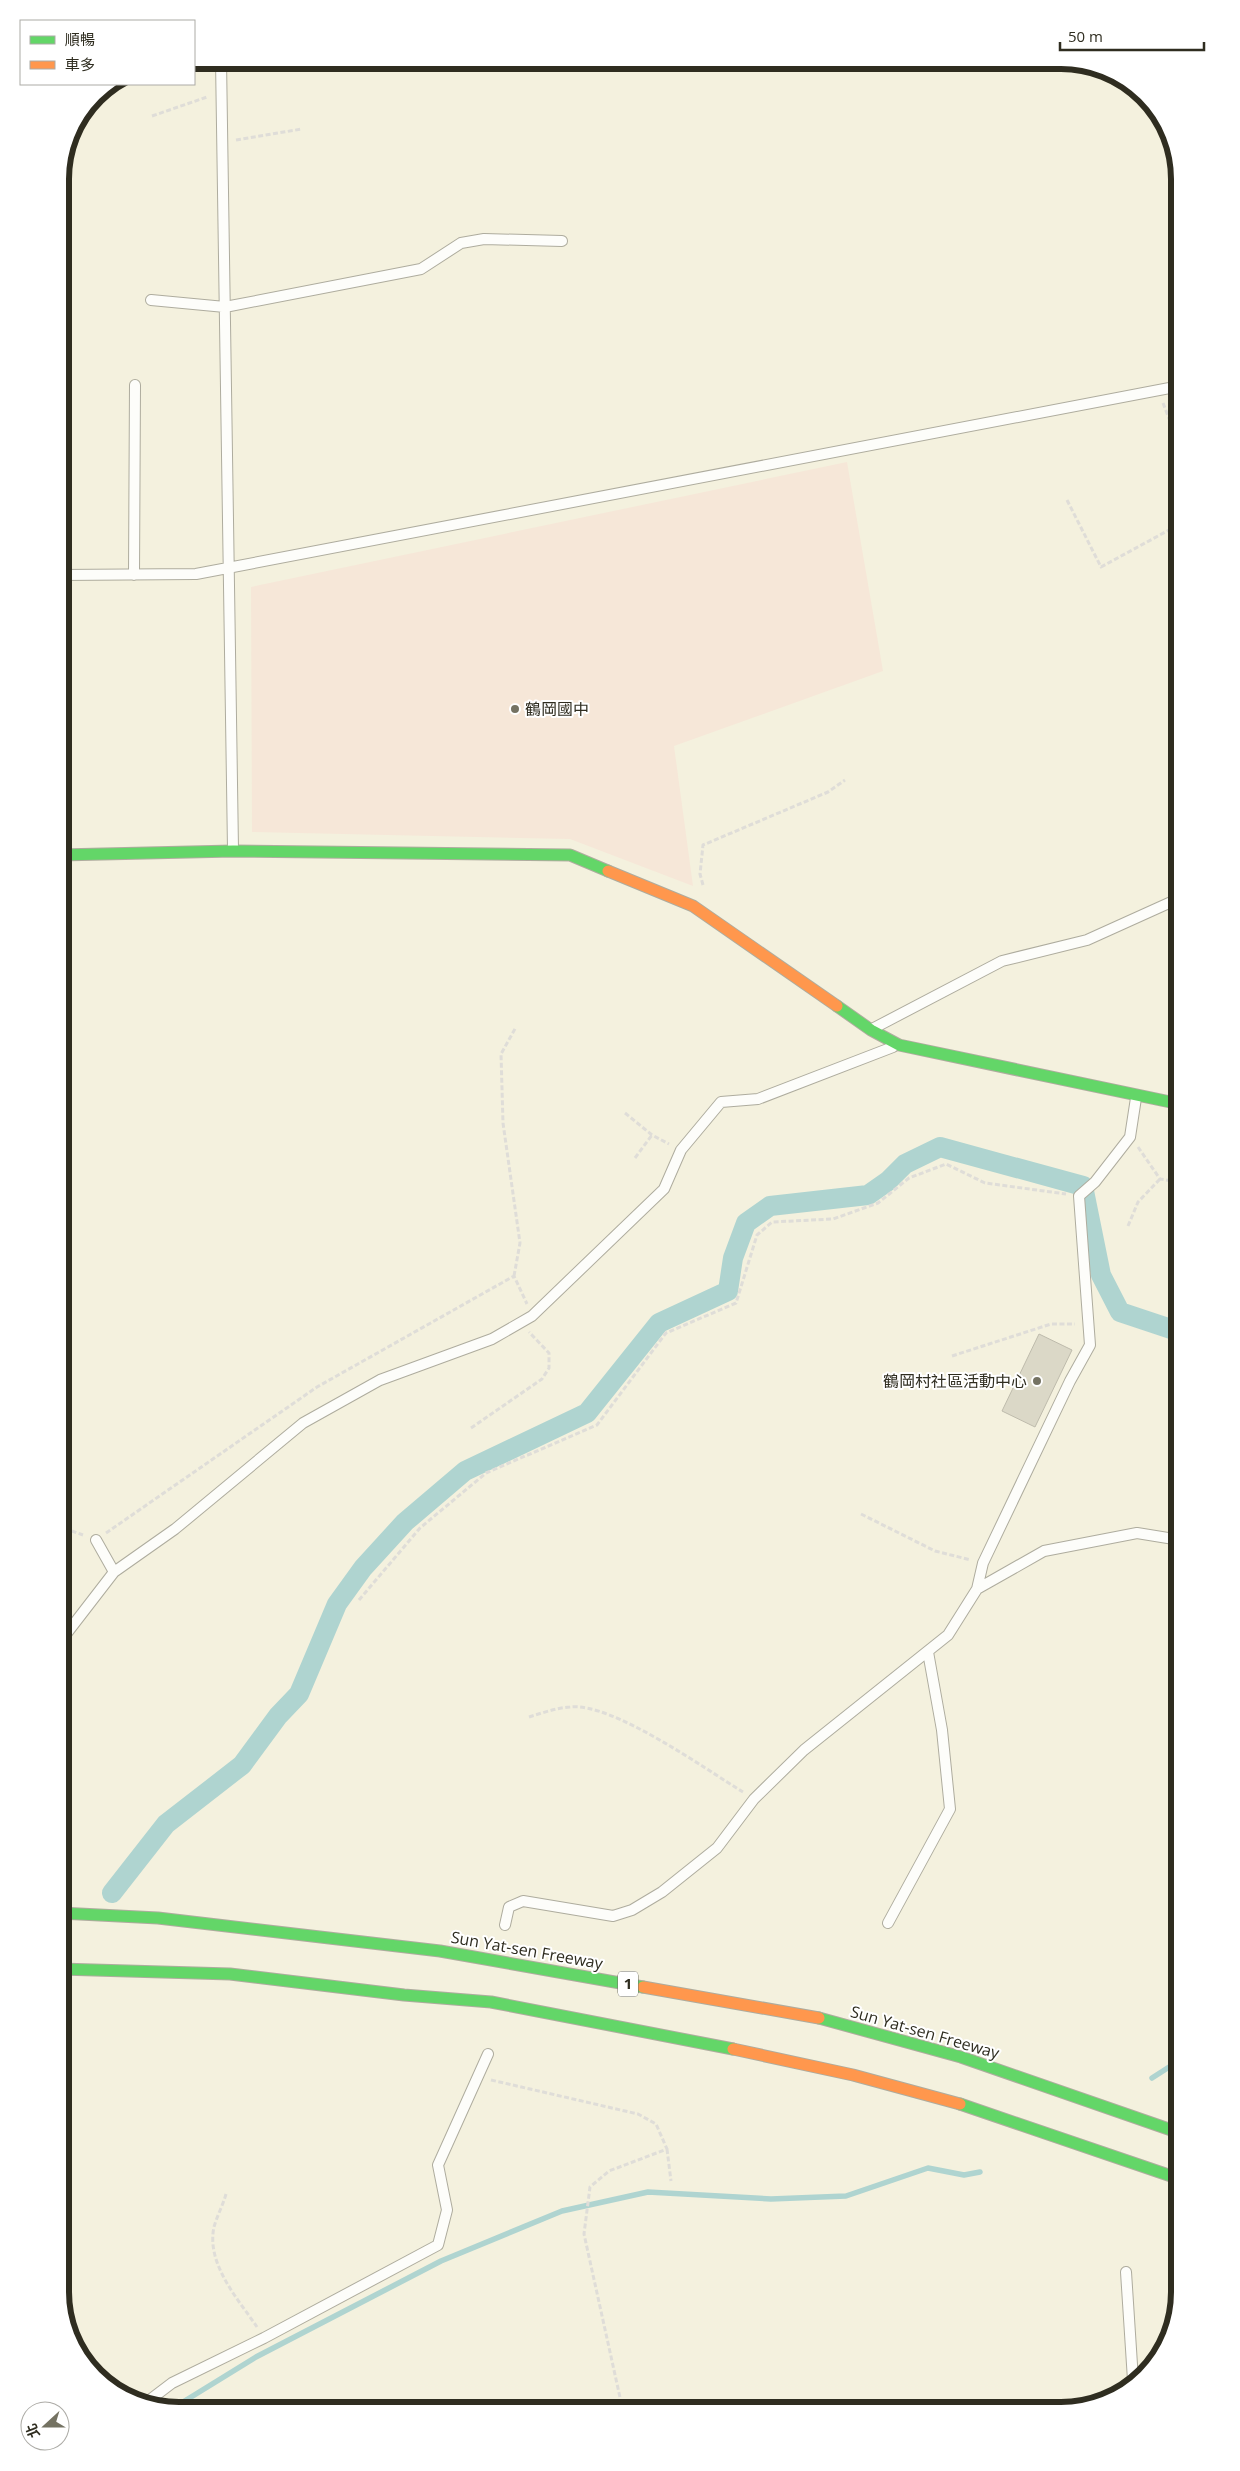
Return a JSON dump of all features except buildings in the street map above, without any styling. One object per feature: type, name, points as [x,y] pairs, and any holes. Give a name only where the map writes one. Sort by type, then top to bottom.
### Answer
[{"type":"main road","points":[[69,855],[232,851],[570,855],[693,906],[871,1030],[899,1045],[1171,1102]]},
{"type":"main road","name":"Sun Yat-sen Freeway","points":[[69,1913],[158,1918],[440,1951],[814,2017],[961,2057],[1171,2130]]},
{"type":"main road","points":[[69,1969],[230,1974],[404,1995],[492,2002],[743,2051],[853,2075],[972,2107],[1171,2176]]},
{"type":"lane","points":[[221,69],[232,851]]},
{"type":"lane","points":[[151,300],[225,307],[421,269],[461,243],[484,239],[562,241]]},
{"type":"lane","points":[[134,575],[135,385]]},
{"type":"lane","points":[[69,575],[196,574],[228,569],[1171,388]]},
{"type":"lane","points":[[871,1030],[1002,961],[1087,940],[1171,902]]},
{"type":"lane","points":[[69,1630],[114,1572],[175,1529],[303,1423],[380,1380],[492,1339],[532,1316],[664,1189],[681,1150],[721,1102],[758,1098],[899,1045]]},
{"type":"lane","points":[[505,1925],[509,1907],[523,1901],[613,1916],[632,1910],[662,1892],[717,1848],[754,1799],[804,1750],[948,1635],[977,1589],[983,1563],[1070,1381],[1090,1346],[1079,1196],[1095,1182],[1130,1137],[1136,1096]]},
{"type":"lane","points":[[977,1589],[1044,1550],[1137,1533],[1171,1539]]},
{"type":"lane","points":[[96,1540],[114,1572]]},
{"type":"lane","points":[[888,1923],[950,1809],[942,1730],[928,1652]]},
{"type":"lane","points":[[152,2398],[172,2382],[264,2338],[438,2245],[447,2210],[438,2165],[488,2054]]},
{"type":"lane","points":[[1126,2272],[1133,2376]]},
{"type":"path","points":[[152,116],[222,92]]},
{"type":"path","points":[[222,142],[302,129]]},
{"type":"path","points":[[1158,390],[1171,424]]},
{"type":"path","points":[[1067,500],[1101,567],[1171,529]]},
{"type":"path","points":[[693,906],[705,892],[700,874],[703,845],[828,792],[845,780]]},
{"type":"path","points":[[516,1027],[501,1054],[503,1123],[520,1243],[514,1276],[532,1316]]},
{"type":"path","points":[[625,1113],[652,1135],[681,1150]]},
{"type":"path","points":[[635,1158],[652,1135]]},
{"type":"path","points":[[1130,1137],[1160,1179],[1171,1181]]},
{"type":"path","points":[[359,1600],[420,1528],[486,1474],[597,1425],[666,1333],[736,1303],[757,1235],[772,1222],[833,1219],[878,1203],[908,1178],[946,1164],[985,1182],[1079,1196]]},
{"type":"path","points":[[1128,1226],[1138,1202],[1160,1179]]},
{"type":"path","points":[[69,1523],[72,1530],[96,1540],[317,1387],[514,1276]]},
{"type":"path","points":[[471,1428],[542,1379],[549,1368],[549,1353],[520,1322]]},
{"type":"path","points":[[952,1356],[1051,1324],[1088,1324]]},
{"type":"path","points":[[861,1514],[935,1551],[983,1563]]},
{"type":"path","points":[[529,1717],[570,1706],[595,1709],[623,1719],[754,1799]]},
{"type":"path","points":[[477,2078],[638,2114],[656,2124],[667,2149],[671,2181]]},
{"type":"path","points":[[621,2402],[584,2234],[590,2187],[609,2171],[667,2149]]},
{"type":"path","points":[[226,2194],[214,2228],[214,2247],[222,2276],[264,2338]]},
{"type":"shaded area","name":"鶴岡國中","points":[[847,462],[883,671],[674,746],[693,886],[570,839],[252,832],[251,587]]},
{"type":"waterway","points":[[112,1893],[166,1824],[242,1765],[278,1716],[299,1694],[337,1604],[363,1568],[405,1522],[465,1471],[587,1413],[659,1323],[728,1291],[733,1258],[746,1223],[770,1206],[868,1195],[888,1181],[905,1164],[940,1147],[1083,1186],[1101,1275],[1120,1312],[1171,1329]]},
{"type":"waterway","points":[[1152,2078],[1171,2066]]},
{"type":"waterway","points":[[183,2402],[256,2357],[441,2261],[562,2211],[648,2192],[771,2199],[846,2196],[928,2168],[964,2175],[980,2172]]},
{"type":"traffic: fast","points":[[69,855],[233,851],[570,855],[608,871]]},
{"type":"traffic: fast","points":[[837,1006],[871,1030],[899,1045],[1171,1102]]},
{"type":"traffic: fast","points":[[69,1913],[158,1918],[440,1951],[643,1987]]},
{"type":"traffic: fast","points":[[69,1969],[230,1974],[404,1995],[491,2002],[733,2049]]},
{"type":"traffic: fast","points":[[819,2018],[961,2057],[1171,2130]]},
{"type":"traffic: fast","points":[[960,2104],[1171,2176]]},
{"type":"traffic: slow","points":[[608,871],[693,906],[837,1006]]},
{"type":"traffic: slow","points":[[643,1987],[819,2018]]},
{"type":"traffic: slow","points":[[733,2049],[853,2075],[960,2104]]},
{"type":"place","name":"鶴岡國中","points":[[515,709]]},
{"type":"place","name":"鶴岡村社區活動中心","points":[[1037,1381]]}]
